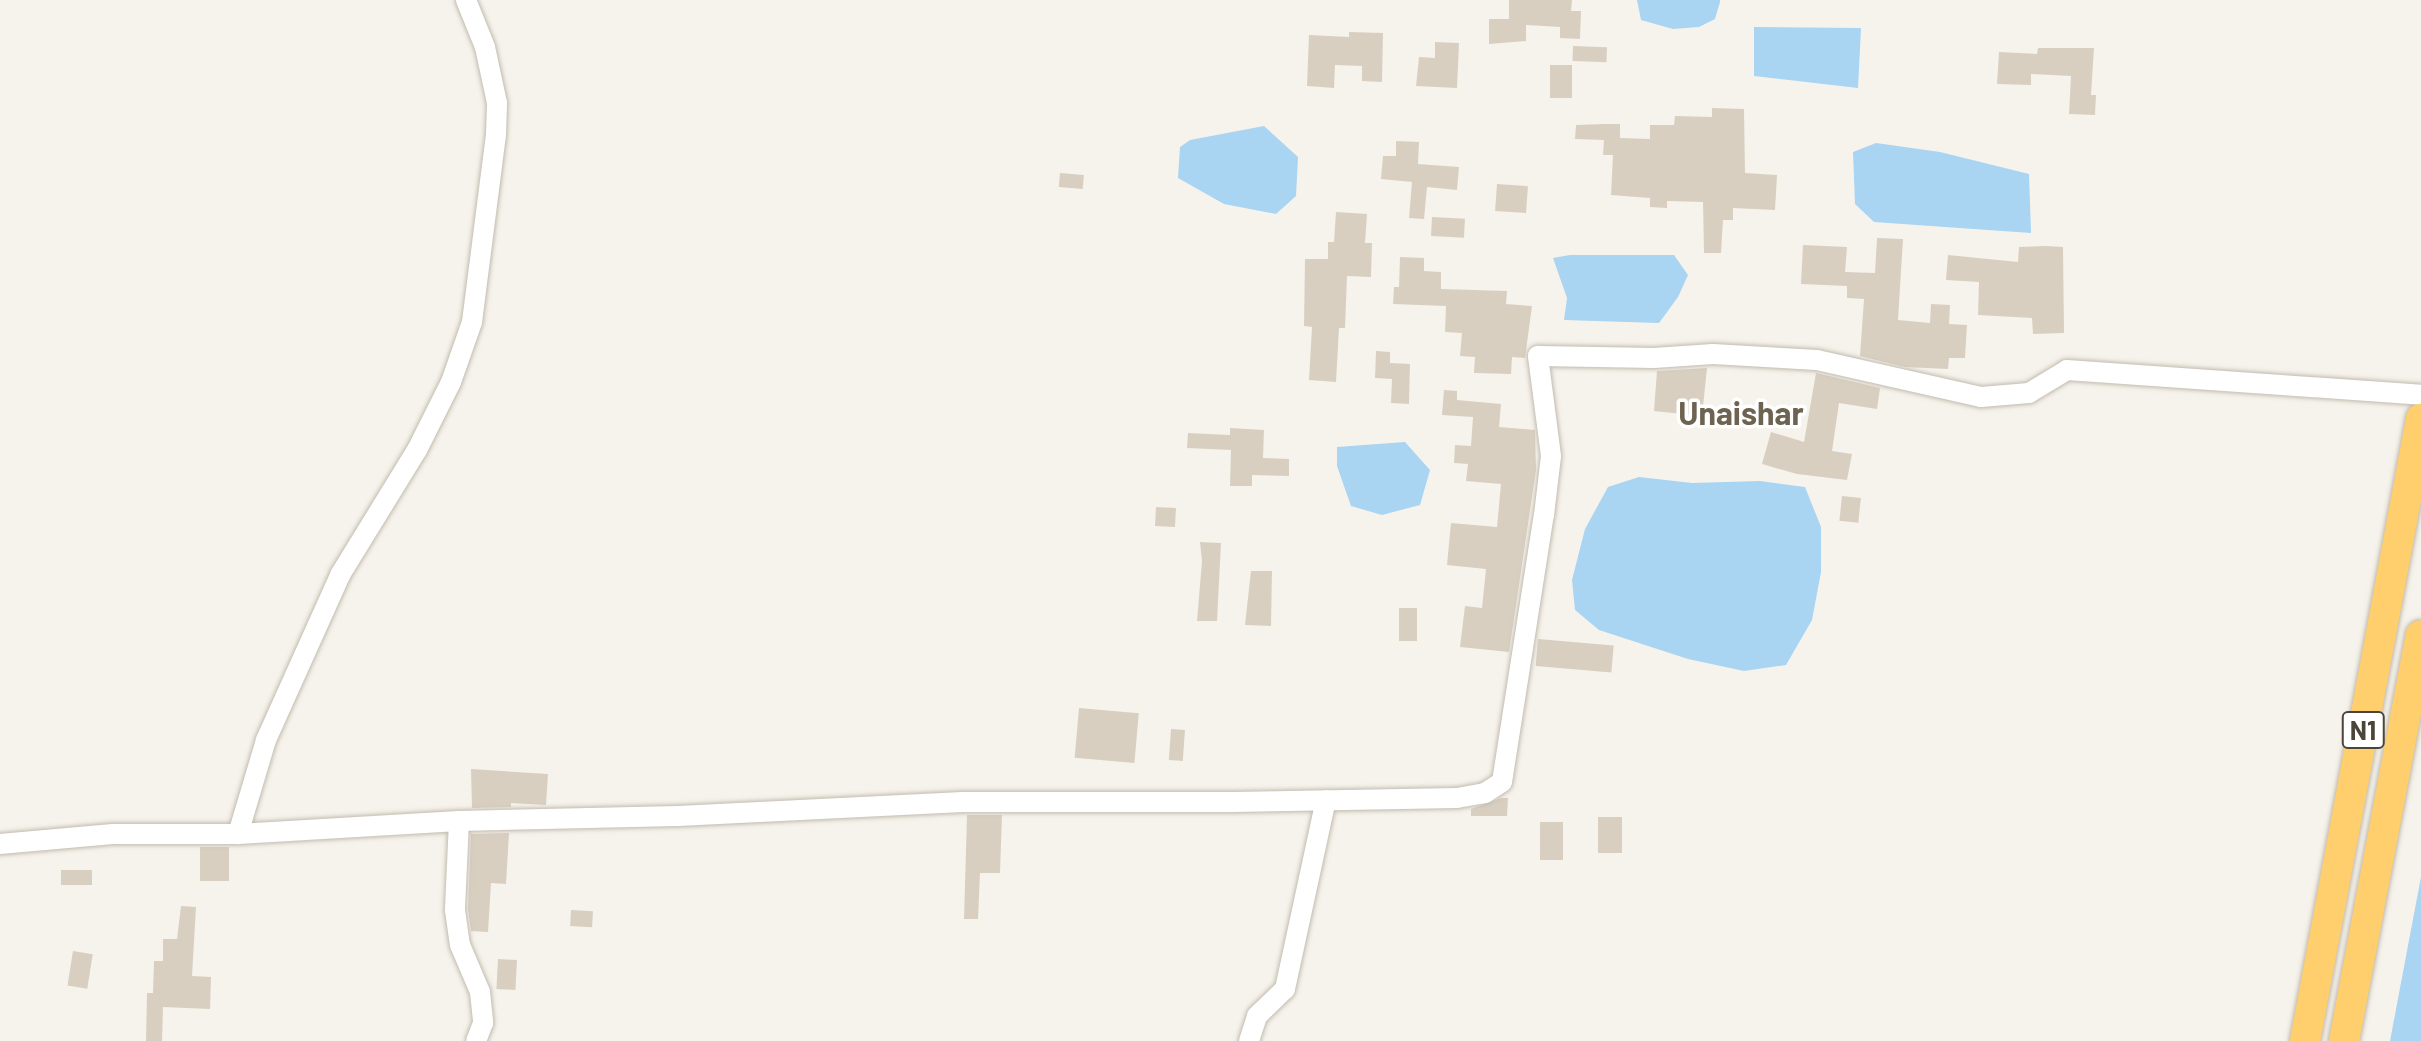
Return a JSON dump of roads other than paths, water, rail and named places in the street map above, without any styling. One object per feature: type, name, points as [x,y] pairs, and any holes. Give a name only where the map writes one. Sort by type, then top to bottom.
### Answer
[{"type":"highway","name":"N1","points":[[2305,1041],[2421,419]]},
{"type":"highway","name":"N1","points":[[2344,1041],[2421,635]]},
{"type":"street","points":[[238,834],[266,740],[340,575],[417,450],[451,382],[472,322],[497,103],[485,47],[466,0]]},
{"type":"street","points":[[0,844],[113,834],[238,834],[459,821],[678,816],[963,802],[1457,798],[1485,793],[1502,782],[1551,456],[1538,356],[1645,358],[1713,354],[1817,360],[1981,397],[2029,393],[2067,370],[2421,395]]},
{"type":"street","points":[[1249,1041],[1257,1016],[1285,989],[1326,800]]},
{"type":"street","points":[[459,821],[455,910],[460,945],[480,992],[483,1023],[476,1041]]},
{"type":"water","points":[[1637,0],[1720,2],[1715,19],[1699,27],[1673,29],[1641,20]]},
{"type":"water","points":[[1754,27],[1861,28],[1858,88],[1754,76]]},
{"type":"water","points":[[1264,126],[1298,157],[1296,196],[1276,214],[1224,204],[1178,178],[1180,147],[1190,140]]},
{"type":"water","points":[[1876,143],[1940,152],[2029,174],[2031,233],[1874,222],[1855,204],[1853,152]]},
{"type":"water","points":[[1570,255],[1674,255],[1688,275],[1678,297],[1659,323],[1564,320],[1567,298],[1553,258]]},
{"type":"water","points":[[1405,442],[1430,470],[1420,505],[1382,515],[1351,506],[1337,466],[1337,447]]},
{"type":"water","points":[[1639,477],[1692,483],[1760,481],[1805,487],[1821,527],[1821,572],[1812,620],[1786,665],[1744,671],[1688,659],[1599,630],[1575,610],[1572,580],[1585,529],[1608,487]]},
{"type":"water","points":[[2421,877],[2421,1041],[2390,1041]]},
{"type":"district","name":"Unaishar","points":[[1741,412]]}]
